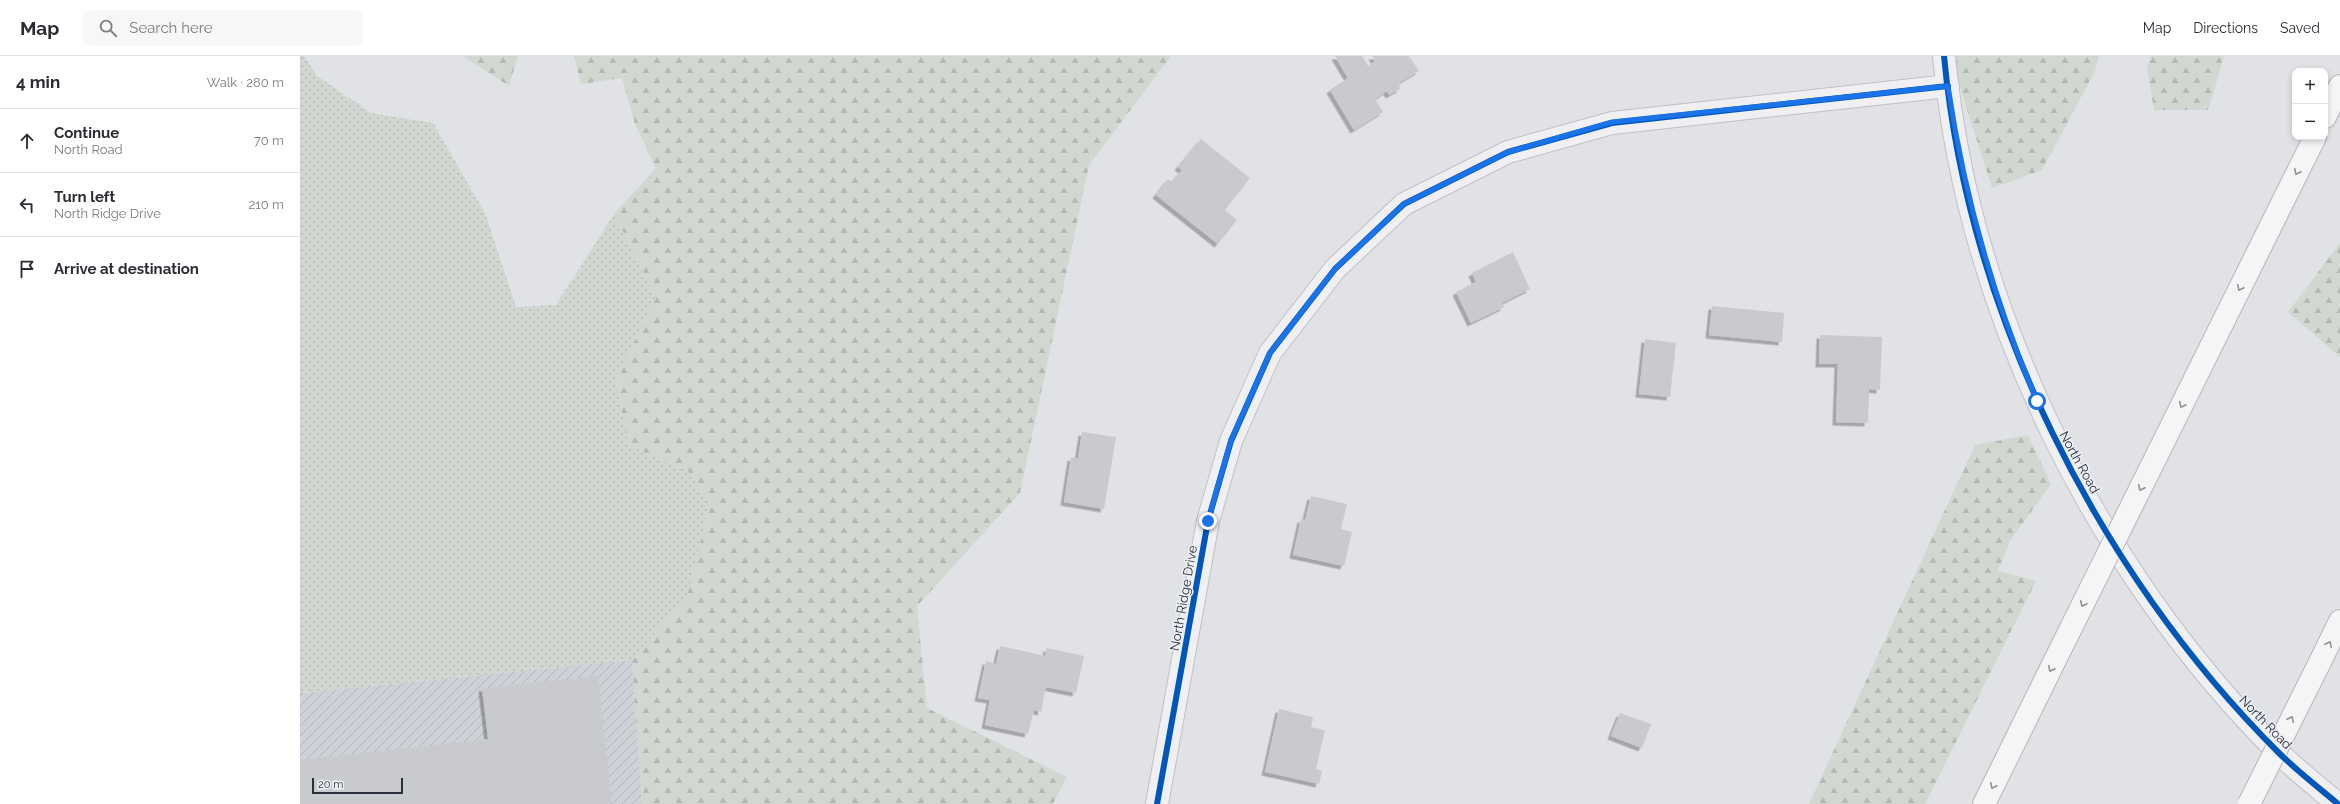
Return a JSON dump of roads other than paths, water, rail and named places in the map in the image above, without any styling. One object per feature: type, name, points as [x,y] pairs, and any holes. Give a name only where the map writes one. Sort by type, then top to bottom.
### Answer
[{"type":"highway","points":[[2328,111],[2340,86]]},
{"type":"highway","points":[[1984,804],[2314,140]]},
{"type":"highway","points":[[2249,804],[2340,621]]},
{"type":"street","name":"North Road","points":[[1944,56],[1966,185],[1993,287],[2020,360],[2049,427],[2071,470],[2143,588],[2190,652],[2257,730],[2291,764],[2338,804]]},
{"type":"street","name":"North Ridge Drive","points":[[1157,804],[1208,521],[1231,440],[1270,353],[1335,269],[1404,204],[1508,152],[1612,122],[1948,86]]}]
